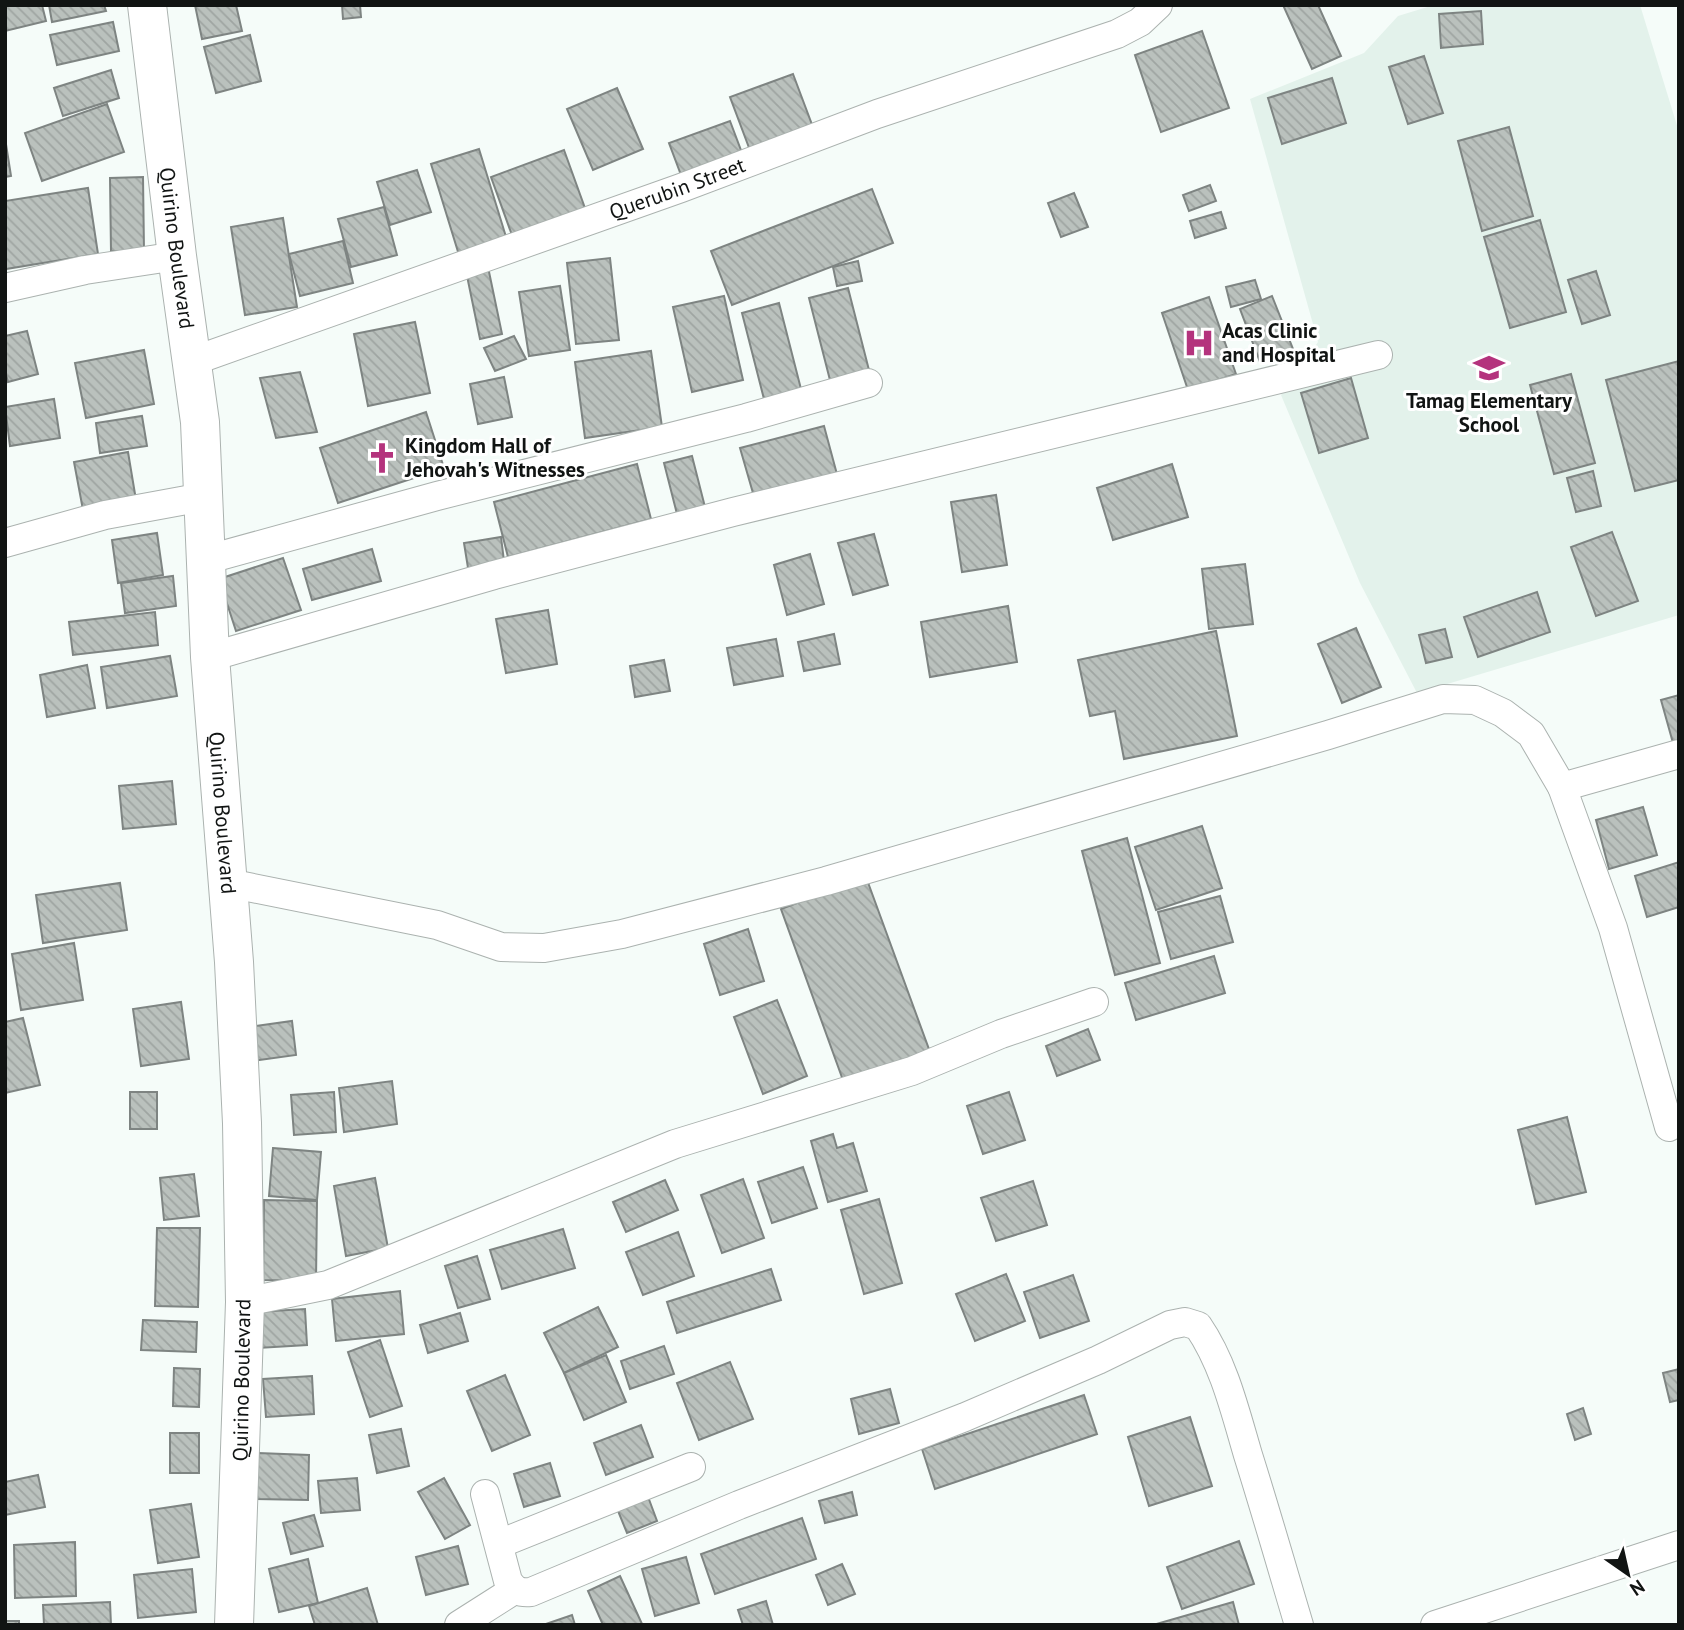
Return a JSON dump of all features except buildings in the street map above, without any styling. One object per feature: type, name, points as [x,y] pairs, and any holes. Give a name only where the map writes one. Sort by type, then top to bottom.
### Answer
[{"type":"main road","name":"Quirino Boulevard","points":[[147,5],[200,422],[210,657],[243,1123],[244,1302],[234,1625]]},
{"type":"street","name":"Querubin Street","points":[[193,361],[681,188],[877,114],[1117,34],[1140,22],[1158,5]]},
{"type":"street","points":[[5,288],[85,270],[177,256]]},
{"type":"street","points":[[210,657],[494,575],[733,512],[1378,355]]},
{"type":"street","points":[[205,560],[436,496],[746,418],[868,383]]},
{"type":"street","points":[[5,543],[105,515],[203,497]]},
{"type":"street","points":[[228,883],[437,925],[500,947],[544,948],[622,934],[826,881],[1443,699],[1475,700],[1503,713],[1531,734],[1562,787],[1613,928],[1669,1126]]},
{"type":"street","points":[[1562,787],[1679,754]]},
{"type":"street","points":[[244,1302],[328,1285],[675,1144],[912,1071],[1001,1034],[1094,1002]]},
{"type":"street","points":[[485,1494],[508,1581],[514,1590],[521,1593],[546,1587],[578,1571],[739,1505],[965,1417],[1098,1360],[1170,1325],[1185,1322],[1198,1325],[1219,1366],[1299,1625]]},
{"type":"street","points":[[499,1544],[691,1467]]},
{"type":"street","points":[[1435,1625],[1679,1545]]},
{"type":"street","points":[[459,1625],[514,1590]]},
{"type":"shaded area","name":"Tamag Elementary School","points":[[1434,5],[1640,5],[1679,132],[1679,615],[1417,693],[1360,583],[1281,395],[1318,342],[1250,99],[1364,53],[1398,16]]},
{"type":"place","name":"Acas Clinic and Hospital","points":[[1199,343]]},
{"type":"place","name":"Tamag Elementary School","points":[[1489,368]]},
{"type":"place","name":"Kingdom Hall of Jehovah's Witnesses","points":[[382,458]]}]
